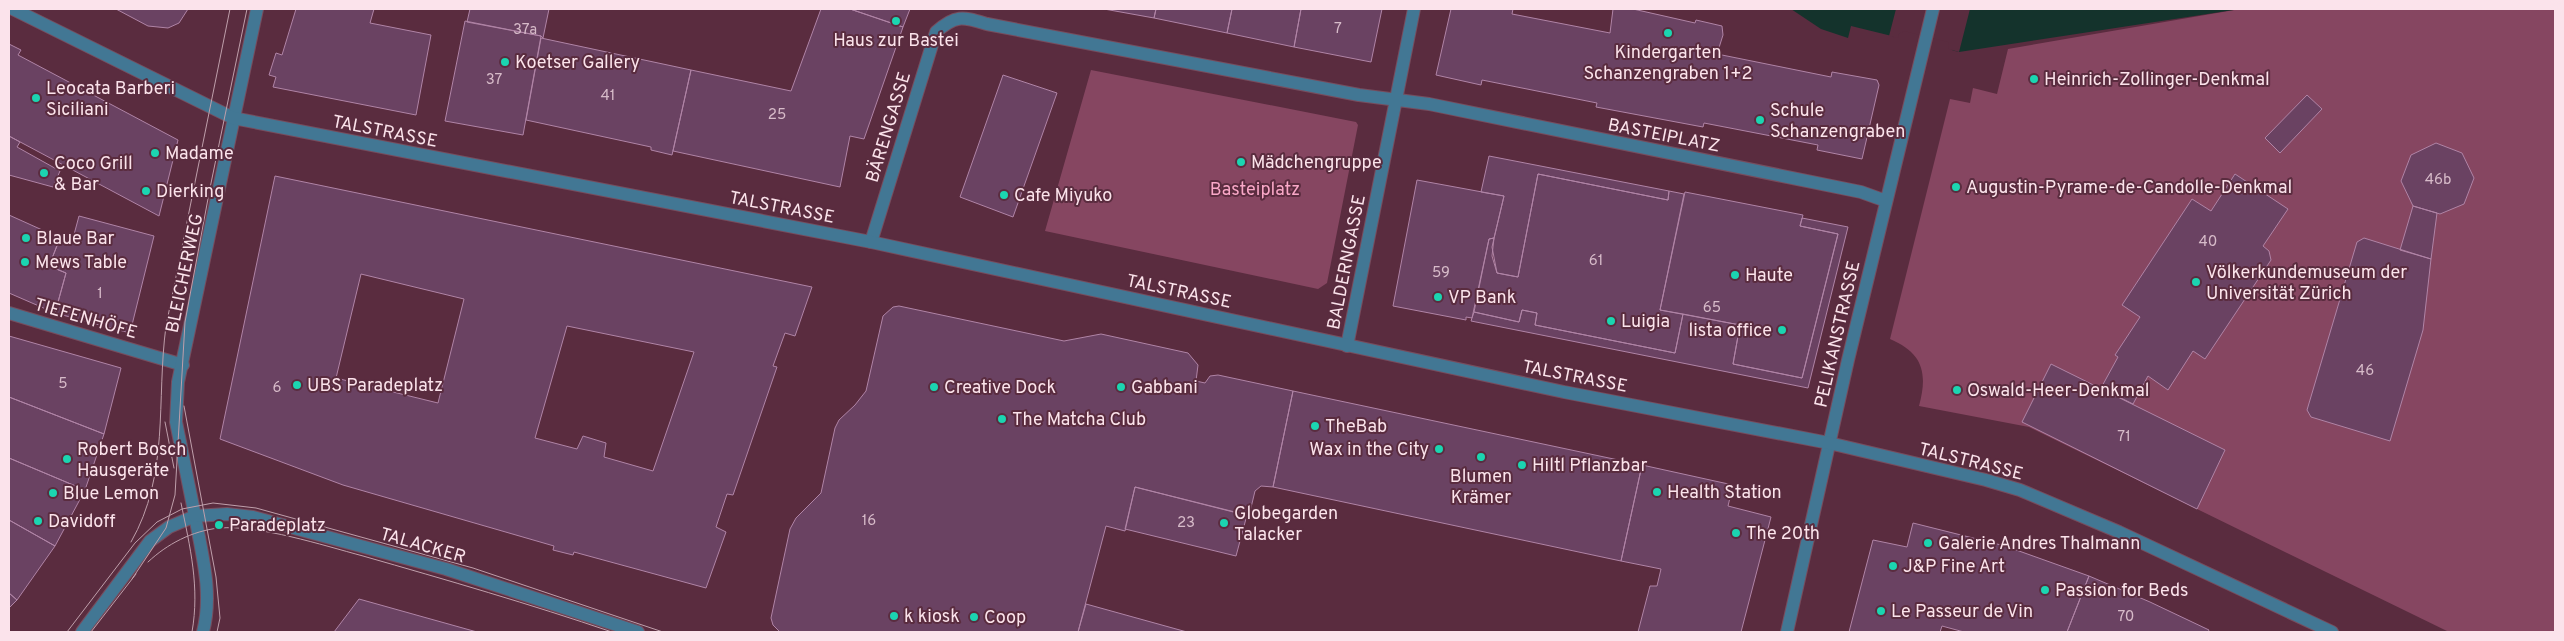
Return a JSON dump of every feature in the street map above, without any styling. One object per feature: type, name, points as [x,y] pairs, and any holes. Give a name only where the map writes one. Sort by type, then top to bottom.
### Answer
[{"type":"street","name":"TALSTRASSE","points":[[13,9],[233,118],[871,242],[1564,392],[1829,443],[1986,480],[2020,490],[2119,532],[2332,632]]},
{"type":"street","name":"BLEICHERWEG","points":[[203,632],[207,616],[208,595],[195,516],[176,422],[177,391],[256,9]]},
{"type":"street","name":"BALDERNGASSE","points":[[1347,346],[1414,9]]},
{"type":"street","name":"PELIKANSTRASSE","points":[[1787,632],[1829,443],[1933,9]]},
{"type":"street","name":"BASTEIPLATZ","points":[[964,13],[987,24],[1349,93],[1429,104],[1861,192],[1886,201]]},
{"type":"street","name":"BÄRENGASSE","points":[[871,242],[936,32],[949,21],[964,13]]},
{"type":"street","name":"TIEFENHÖFE","points":[[9,313],[183,365]]},
{"type":"street","name":"TALACKER","points":[[82,632],[150,541],[169,527],[195,516],[227,514],[253,517],[446,569],[638,632]]},
{"type":"green space","points":[[2240,9],[2555,9],[2555,632],[2449,632],[2029,427],[1919,406],[1923,384],[1920,365],[1910,351],[1890,339],[1950,99],[1970,103],[1973,88],[1997,94],[2008,49]]},
{"type":"green space","name":"Basteiplatz","points":[[1091,70],[1356,122],[1358,125],[1327,283],[1318,289],[1045,231]]},
{"type":"shaded area","points":[[1791,9],[2240,9],[1959,52],[1952,50],[1949,40],[1903,29],[1896,37],[1851,26],[1848,38],[1821,29]]},
{"type":"pier","points":[[1896,9],[1970,9],[1959,52],[1949,49],[1948,42],[1904,31],[1899,34],[1898,38],[1889,36]]},
{"type":"building","points":[[116,9],[188,9],[179,23],[168,28],[148,26]]},
{"type":"building","points":[[296,9],[374,9],[370,23],[431,35],[416,115],[273,87],[276,77],[269,75],[276,53],[282,55]]},
{"type":"building","points":[[470,9],[549,9],[543,38],[541,36],[467,22]]},
{"type":"building","points":[[821,9],[850,9],[903,27],[864,139],[850,136],[840,187],[673,151],[691,70],[791,91]]},
{"type":"building","name":"Haus zur Bastei","points":[[850,9],[910,9],[903,27]]},
{"type":"building","points":[[1104,9],[1156,9],[1154,18]]},
{"type":"building","points":[[1156,9],[1232,9],[1227,33],[1154,18]]},
{"type":"building","points":[[1232,9],[1301,9],[1294,47],[1227,33]]},
{"type":"building","points":[[1301,9],[1382,9],[1371,62],[1294,47]]},
{"type":"building","name":"Schule Schanzengraben","points":[[1451,9],[1513,9],[1512,14],[1610,33],[1613,9],[1633,9],[1695,23],[1696,20],[1722,26],[1723,35],[1717,54],[1831,77],[1832,72],[1877,80],[1879,85],[1862,159],[1817,150],[1818,145],[1704,123],[1703,127],[1596,107],[1597,103],[1482,80],[1481,85],[1436,75]]},
{"type":"building","points":[[465,21],[541,36],[523,135],[445,121]]},
{"type":"building","points":[[541,38],[691,70],[672,155],[651,150],[651,147],[526,120]]},
{"type":"building","points":[[9,44],[21,50],[18,55],[178,140],[159,216],[9,136]]},
{"type":"building","points":[[1003,75],[1057,93],[1013,217],[960,197]]},
{"type":"building","points":[[2307,95],[2322,109],[2280,153],[2265,138]]},
{"type":"building","points":[[9,136],[20,142],[17,147],[60,171],[53,187],[9,175]]},
{"type":"building","points":[[2436,143],[2462,153],[2474,178],[2464,204],[2440,214],[2413,206],[2401,181],[2411,155]]},
{"type":"building","points":[[1489,156],[1669,191],[1668,200],[1538,174],[1518,277],[1497,273],[1492,247],[1504,196],[1481,192]]},
{"type":"building","points":[[1538,174],[1668,200],[1669,191],[1684,194],[1660,310],[1683,314],[1675,353],[1535,325],[1537,313],[1522,310],[1519,322],[1474,312],[1489,239],[1494,238],[1492,256],[1497,273],[1518,277]]},
{"type":"building","name":"Völkerkundemuseum der Universität Zürich","points":[[2235,174],[2288,209],[2263,246],[2269,251],[2271,260],[2205,359],[2193,351],[2168,390],[2148,376],[2133,404],[2101,388],[2118,357],[2115,355],[2140,317],[2122,305],[2192,199],[2211,211]]},
{"type":"building","name":"UBS Paradeplatz","points":[[275,176],[812,287],[795,336],[785,333],[773,366],[777,367],[733,495],[727,494],[716,527],[726,532],[706,588],[574,552],[573,555],[553,550],[554,546],[343,485],[220,439]],"holes":[[[361,274],[464,299],[438,403],[336,378]],[[567,326],[694,352],[653,471],[604,457],[606,443],[583,436],[577,449],[535,438]]]},
{"type":"building","points":[[1417,180],[1504,196],[1494,238],[1489,239],[1472,318],[1466,317],[1466,320],[1393,306]]},
{"type":"building","points":[[1685,192],[1803,215],[1800,226],[1838,234],[1802,378],[1733,364],[1740,325],[1660,310]]},
{"type":"building","points":[[2413,206],[2437,213],[2431,259],[2400,250]]},
{"type":"building","points":[[9,215],[60,238],[49,266],[66,273],[55,313],[9,293]]},
{"type":"building","points":[[79,216],[154,236],[130,333],[55,313],[66,273],[49,266],[60,238],[72,242]]},
{"type":"building","points":[[1802,218],[1848,227],[1808,388],[1471,321],[1474,312],[1519,322],[1522,310],[1537,313],[1535,325],[1675,353],[1683,314],[1740,325],[1733,364],[1802,378],[1838,234],[1800,226]]},
{"type":"building","points":[[2364,238],[2431,259],[2423,330],[2390,441],[2311,417],[2307,410],[2357,242]]},
{"type":"building","points":[[899,306],[1064,341],[1101,334],[1188,353],[1198,365],[1196,381],[1205,383],[1210,376],[1218,375],[1293,391],[1273,487],[1261,486],[1255,491],[1249,516],[1135,487],[1125,531],[1106,526],[1078,632],[780,632],[773,625],[771,618],[790,529],[796,518],[821,493],[835,428],[839,420],[866,391],[883,316],[893,307]]},
{"type":"building","points":[[9,336],[121,368],[104,434],[9,397]]},
{"type":"building","points":[[2051,364],[2225,450],[2197,509],[2022,422]]},
{"type":"building","points":[[1293,391],[1642,465],[1621,561],[1273,487]]},
{"type":"building","points":[[9,397],[104,434],[85,490],[9,458]]},
{"type":"building","points":[[9,458],[85,490],[55,546],[9,520]]},
{"type":"building","points":[[1642,465],[1733,485],[1728,506],[1771,517],[1741,632],[1638,632],[1650,586],[1657,586],[1661,569],[1621,561]]},
{"type":"building","points":[[1135,487],[1247,515],[1236,556],[1125,529]]},
{"type":"building","points":[[9,520],[55,546],[17,600],[9,593]]},
{"type":"building","points":[[1913,523],[2005,546],[2089,576],[2067,632],[1964,632],[1942,626],[1940,632],[1849,632],[1873,540],[1907,547]]},
{"type":"building","points":[[2089,576],[2209,630],[2208,632],[2067,632]]},
{"type":"building","points":[[9,593],[17,600],[9,608]]},
{"type":"building","points":[[359,599],[477,632],[334,632]]},
{"type":"building","points":[[1086,604],[1187,632],[1078,632]]},
{"type":"tram line","points":[[131,542],[152,490],[157,464],[166,326],[230,9]]},
{"type":"tram line","points":[[132,579],[166,528],[175,495],[185,322],[210,188],[247,9]]},
{"type":"tram line","points":[[184,406],[216,577],[220,618],[217,632]]},
{"type":"tram line","points":[[165,422],[174,468]]},
{"type":"tram line","points":[[181,503],[193,567],[195,599],[192,632]]},
{"type":"tram line","points":[[67,632],[135,543],[157,522],[182,509],[213,503],[256,508],[473,568],[663,632]]},
{"type":"tram line","points":[[148,562],[180,539],[199,532],[219,528],[253,530],[291,537],[363,556],[457,583],[612,632]]},
{"type":"tram line","points":[[91,632],[136,574]]},
{"type":"place","name":"Haus zur Bastei","points":[[896,21]]},
{"type":"place","name":"Kindergarten Schanzengraben 1+2","points":[[1668,33]]},
{"type":"place","name":"Koetser Gallery","points":[[505,62]]},
{"type":"place","name":"Heinrich-Zollinger-Denkmal","points":[[2034,79]]},
{"type":"place","name":"Leocata Barberi Siciliani","points":[[36,98]]},
{"type":"place","name":"Schule Schanzengraben","points":[[1760,120]]},
{"type":"place","name":"Madame","points":[[155,153]]},
{"type":"place","name":"Mädchengruppe","points":[[1241,162]]},
{"type":"place","name":"Coco Grill & Bar","points":[[44,173]]},
{"type":"place","name":"Augustin-Pyrame-de-Candolle-Denkmal","points":[[1956,187]]},
{"type":"place","name":"Dierking","points":[[146,191]]},
{"type":"place","name":"Cafe Miyuko","points":[[1004,195]]},
{"type":"place","name":"Blaue Bar","points":[[26,238]]},
{"type":"place","name":"Mews Table","points":[[25,262]]},
{"type":"place","name":"Haute","points":[[1735,275]]},
{"type":"place","name":"Völkerkundemuseum der Universität Zürich","points":[[2196,282]]},
{"type":"place","name":"VP Bank","points":[[1438,297]]},
{"type":"place","name":"Luigia","points":[[1611,321]]},
{"type":"place","name":"lista office","points":[[1782,330]]},
{"type":"place","name":"UBS Paradeplatz","points":[[297,385]]},
{"type":"place","name":"Creative Dock","points":[[934,387]]},
{"type":"place","name":"Gabbani","points":[[1121,387]]},
{"type":"place","name":"Oswald-Heer-Denkmal","points":[[1957,390]]},
{"type":"place","name":"The Matcha Club","points":[[1002,419]]},
{"type":"place","name":"TheBab","points":[[1315,426]]},
{"type":"place","name":"Wax in the City","points":[[1439,449]]},
{"type":"place","name":"Blumen Krämer","points":[[1481,457]]},
{"type":"place","name":"Robert Bosch Hausgeräte","points":[[67,459]]},
{"type":"place","name":"Hiltl Pflanzbar","points":[[1522,465]]},
{"type":"place","name":"Health Station","points":[[1657,492]]},
{"type":"place","name":"Blue Lemon","points":[[53,493]]},
{"type":"place","name":"Davidoff","points":[[38,521]]},
{"type":"place","name":"Globegarden Talacker","points":[[1224,523]]},
{"type":"place","name":"Paradeplatz","points":[[219,525]]},
{"type":"place","name":"The 20th","points":[[1736,533]]},
{"type":"place","name":"Galerie Andres Thalmann","points":[[1928,543]]},
{"type":"place","name":"J&P Fine Art","points":[[1893,566]]},
{"type":"place","name":"Passion for Beds","points":[[2045,590]]},
{"type":"place","name":"Le Passeur de Vin","points":[[1881,611]]},
{"type":"place","name":"k kiosk","points":[[894,616]]},
{"type":"place","name":"Coop","points":[[974,617]]}]
